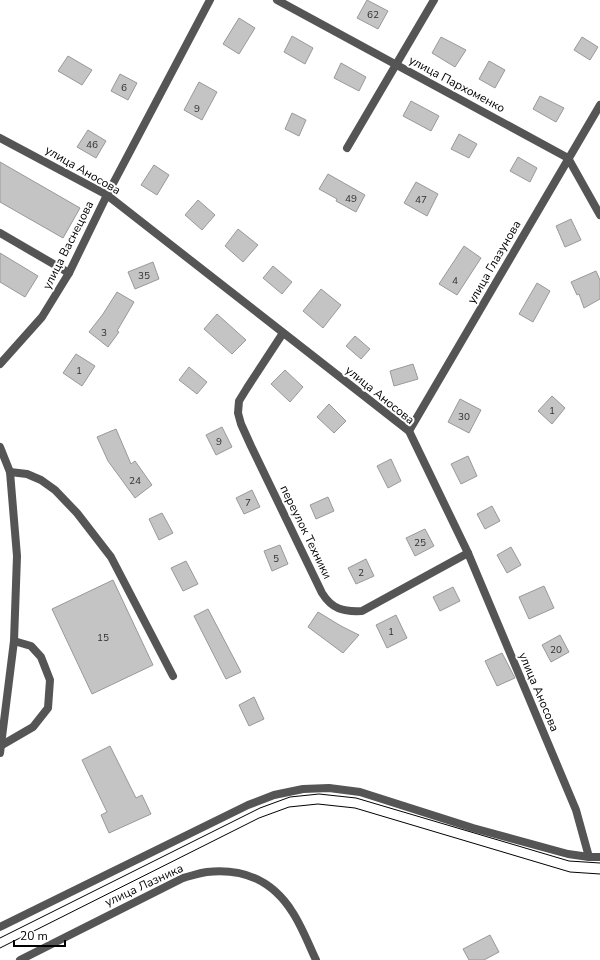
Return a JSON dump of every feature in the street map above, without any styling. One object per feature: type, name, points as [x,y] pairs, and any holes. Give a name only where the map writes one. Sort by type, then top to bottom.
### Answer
[{"type":"street","name":"улица Васнецова","points":[[0,364],[42,317],[69,273],[107,194],[210,0]]},
{"type":"street","name":"улица Пархоменко","points":[[276,0],[568,158]]},
{"type":"street","points":[[347,148],[434,0]]},
{"type":"street","name":"улица Глазунова","points":[[409,431],[600,105]]},
{"type":"street","name":"улица Аносова","points":[[0,138],[107,194],[409,431],[468,553],[576,810],[589,857]]},
{"type":"street","points":[[568,158],[600,215]]},
{"type":"street","points":[[0,232],[69,273]]},
{"type":"street","name":"переулок Техники","points":[[284,333],[246,388],[239,402],[238,413],[241,424],[251,446],[327,601],[337,608],[349,612],[362,611],[468,553]]},
{"type":"street","points":[[0,447],[10,472],[17,556],[14,641],[0,754]]},
{"type":"street","points":[[10,472],[27,474],[41,480],[55,490],[77,513],[111,557],[173,676]]},
{"type":"street","points":[[2,745],[33,727],[48,708],[50,680],[41,657],[31,646],[14,641]]},
{"type":"street","points":[[0,926],[248,805],[274,795],[303,789],[329,788],[360,792],[473,828],[568,854],[600,857]]},
{"type":"street","name":"улица Лазника","points":[[20,960],[183,878],[206,872],[226,872],[247,876],[263,882],[279,894],[294,913],[316,960]]},
{"type":"building","points":[[367,0],[388,11],[378,29],[357,18]]},
{"type":"building","points":[[239,18],[255,28],[239,54],[223,44]]},
{"type":"building","points":[[292,36],[313,48],[305,64],[284,52]]},
{"type":"building","points":[[441,37],[466,50],[455,67],[432,53]]},
{"type":"building","points":[[582,37],[598,47],[590,60],[574,50]]},
{"type":"building","points":[[68,56],[92,70],[82,85],[58,71]]},
{"type":"building","points":[[489,61],[505,70],[495,88],[479,79]]},
{"type":"building","points":[[341,63],[366,77],[359,91],[334,78]]},
{"type":"building","points":[[120,74],[137,83],[128,100],[111,91]]},
{"type":"building","points":[[199,82],[217,92],[202,120],[184,110]]},
{"type":"building","points":[[540,96],[564,108],[556,122],[533,109]]},
{"type":"building","points":[[411,101],[439,116],[431,131],[403,116]]},
{"type":"building","points":[[292,113],[306,120],[299,136],[285,129]]},
{"type":"building","points":[[88,130],[106,141],[96,158],[77,147]]},
{"type":"building","points":[[459,134],[477,144],[469,158],[451,149]]},
{"type":"building","points":[[518,157],[537,168],[530,182],[510,171]]},
{"type":"building","points":[[0,162],[80,208],[63,238],[0,202]]},
{"type":"building","points":[[154,165],[169,175],[157,195],[141,185]]},
{"type":"building","points":[[328,174],[365,195],[356,212],[336,201],[337,199],[319,189]]},
{"type":"building","points":[[416,182],[438,194],[427,216],[404,203]]},
{"type":"building","points":[[198,200],[215,215],[202,230],[185,215]]},
{"type":"building","points":[[571,219],[581,240],[565,247],[556,226]]},
{"type":"building","points":[[238,229],[258,245],[243,262],[225,246]]},
{"type":"building","points":[[464,246],[481,258],[457,295],[439,284]]},
{"type":"building","points":[[0,253],[38,276],[25,297],[0,282]]},
{"type":"building","points":[[153,262],[159,279],[135,289],[128,272]]},
{"type":"building","points":[[273,266],[292,282],[282,294],[263,278]]},
{"type":"building","points":[[596,271],[600,280],[600,299],[584,308],[579,294],[577,295],[571,282]]},
{"type":"building","points":[[537,283],[550,291],[533,322],[519,314]]},
{"type":"building","points":[[321,289],[341,305],[323,328],[303,311]]},
{"type":"building","points":[[117,292],[134,302],[117,331],[119,332],[108,347],[89,332]]},
{"type":"building","points":[[217,314],[246,340],[232,354],[204,329]]},
{"type":"building","points":[[355,336],[370,349],[361,359],[346,346]]},
{"type":"building","points":[[76,354],[95,366],[82,386],[63,373]]},
{"type":"building","points":[[413,364],[418,379],[394,386],[390,371]]},
{"type":"building","points":[[189,367],[207,382],[197,394],[179,380]]},
{"type":"building","points":[[285,370],[303,387],[290,402],[271,384]]},
{"type":"building","points":[[552,396],[565,408],[552,424],[538,411]]},
{"type":"building","points":[[460,399],[481,410],[469,433],[448,422]]},
{"type":"building","points":[[329,404],[346,421],[334,433],[317,417]]},
{"type":"building","points":[[222,427],[232,447],[216,455],[206,435]]},
{"type":"building","points":[[116,429],[131,464],[135,461],[152,485],[135,498],[108,461],[97,437]]},
{"type":"building","points":[[468,456],[477,476],[461,484],[451,464]]},
{"type":"building","points":[[391,459],[401,481],[388,488],[377,466]]},
{"type":"building","points":[[252,490],[260,507],[244,514],[236,498]]},
{"type":"building","points":[[328,497],[334,511],[316,519],[310,505]]},
{"type":"building","points":[[492,506],[500,521],[485,529],[477,514]]},
{"type":"building","points":[[162,513],[173,533],[159,540],[149,519]]},
{"type":"building","points":[[425,529],[434,546],[415,556],[406,538]]},
{"type":"building","points":[[280,545],[288,564],[272,571],[264,551]]},
{"type":"building","points":[[511,547],[521,565],[507,573],[497,555]]},
{"type":"building","points":[[366,559],[374,576],[356,584],[348,568]]},
{"type":"building","points":[[186,561],[198,584],[183,591],[171,568]]},
{"type":"building","points":[[113,580],[153,665],[92,694],[52,609]]},
{"type":"building","points":[[544,586],[554,608],[529,619],[519,597]]},
{"type":"building","points":[[453,587],[460,601],[440,611],[433,597]]},
{"type":"building","points":[[208,609],[241,672],[226,679],[194,616]]},
{"type":"building","points":[[318,612],[359,635],[343,653],[308,627]]},
{"type":"building","points":[[396,615],[407,638],[387,648],[376,625]]},
{"type":"building","points":[[560,635],[569,652],[551,662],[542,645]]},
{"type":"building","points":[[502,653],[515,678],[497,686],[485,661]]},
{"type":"building","points":[[254,697],[264,719],[249,726],[239,705]]},
{"type":"building","points":[[110,746],[136,798],[142,795],[151,814],[109,833],[101,815],[107,812],[82,760]]},
{"type":"building","points":[[490,935],[499,952],[484,960],[469,960],[463,949]]},
{"type":"tram line","points":[[0,938],[260,808],[290,797],[319,794],[356,798],[569,861],[600,863]]},
{"type":"tram line","points":[[0,948],[259,818],[289,807],[318,804],[355,808],[570,872],[600,874]]}]
